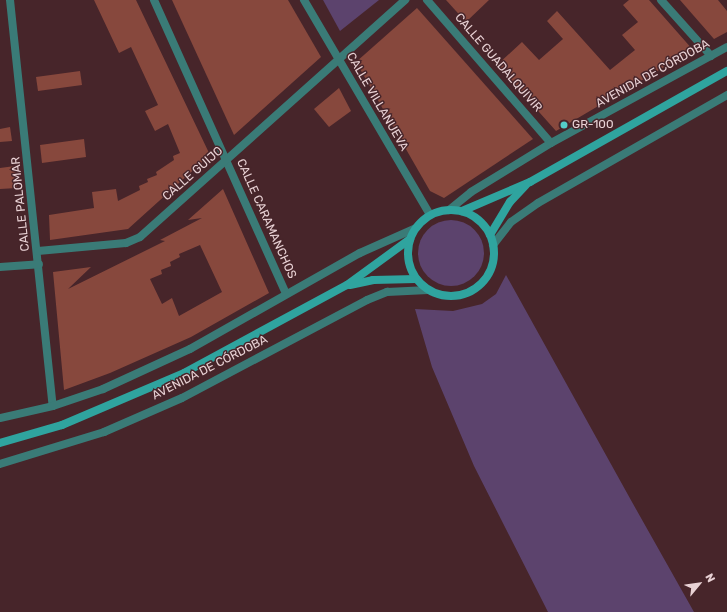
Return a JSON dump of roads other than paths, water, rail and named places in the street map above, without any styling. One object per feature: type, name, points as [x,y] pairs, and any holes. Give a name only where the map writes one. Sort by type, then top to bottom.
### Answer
[{"type":"street","name":"CALLE PALOMAR","points":[[10,0],[38,251],[53,406]]},
{"type":"street","name":"CALLE CARAMANCHOS","points":[[154,0],[286,294]]},
{"type":"street","name":"CALLE VILLANUEVA","points":[[304,0],[430,215]]},
{"type":"street","name":"CALLE GUIJO","points":[[38,251],[126,243],[140,236],[227,161],[405,0]]},
{"type":"street","name":"CALLE GUADALQUIVIR","points":[[426,0],[551,143]]},
{"type":"street","points":[[662,0],[711,56]]},
{"type":"street","name":"AVENIDA DE CÓRDOBA","points":[[449,210],[470,192],[551,143],[727,48]]},
{"type":"street","points":[[462,211],[530,182],[727,71]]},
{"type":"street","points":[[493,245],[511,222],[538,203],[727,95]]},
{"type":"street","points":[[490,235],[510,202],[530,182]]},
{"type":"street","points":[[449,210],[462,211],[473,216],[490,235],[493,245],[494,258],[490,271],[483,282],[472,292],[448,297],[428,290],[416,279],[408,260],[410,239],[416,228],[430,215],[449,210]]},
{"type":"street","points":[[0,418],[53,406],[103,389],[190,348],[360,253],[416,228]]},
{"type":"street","name":"AVENIDA DE CÓRDOBA","points":[[0,443],[62,425],[145,392],[227,352],[347,285],[410,239]]},
{"type":"street","points":[[0,267],[39,264]]},
{"type":"street","name":"AVENIDA DE CÓRDOBA","points":[[347,285],[373,280],[416,279]]},
{"type":"street","name":"AVENIDA DE CÓRDOBA","points":[[0,464],[104,432],[182,398],[367,300],[387,292],[428,290]]},
{"type":"place","name":"GR-100","points":[[564,125]]}]
